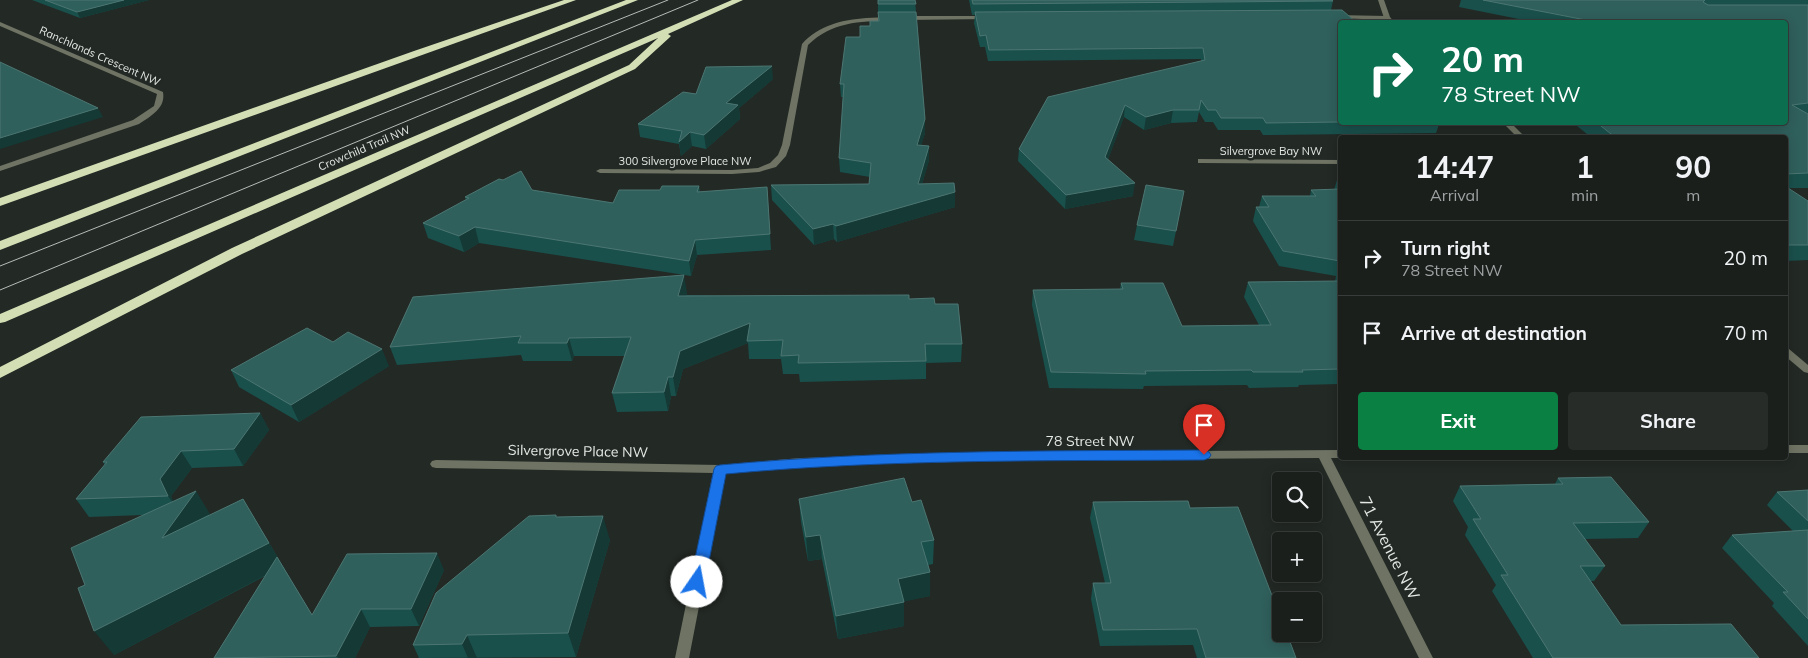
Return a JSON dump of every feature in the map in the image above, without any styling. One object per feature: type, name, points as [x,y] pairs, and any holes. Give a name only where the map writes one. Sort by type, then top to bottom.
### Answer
[{"type":"highway","points":[[0,202],[417,53],[572,0]]},
{"type":"highway","points":[[0,246],[634,0]]},
{"type":"highway","name":"Crowchild Trail NW","points":[[0,319],[739,0]]},
{"type":"highway","points":[[0,373],[237,251],[632,67],[677,27]]},
{"type":"street","points":[[1327,16],[1389,20],[1381,0]]},
{"type":"street","name":"300 Silvergrove Place NW","points":[[600,171],[732,172],[759,170],[773,165],[782,156],[786,144],[802,54],[805,44],[811,37],[833,24],[848,20],[998,18]]},
{"type":"street","name":"Ranchlands Crescent NW","points":[[0,24],[161,93],[161,102],[154,111],[136,122],[0,168]]},
{"type":"street","points":[[1508,125],[1520,135]]},
{"type":"street","name":"Silvergrove Bay NW","points":[[1202,162],[1338,162]]},
{"type":"street","points":[[1788,354],[1808,370]]},
{"type":"street","points":[[1788,450],[1808,449]]},
{"type":"street","name":"71 Avenue NW","points":[[1323,454],[1426,658]]},
{"type":"street","name":"78 Street NW","points":[[720,469],[801,462],[1026,456],[1338,454]]},
{"type":"street","name":"Silvergrove Place NW","points":[[436,464],[720,469]]},
{"type":"street","points":[[682,658],[720,469]]},
{"type":"building","points":[[45,0],[124,0],[77,12]]},
{"type":"building","points":[[878,0],[915,0],[916,4],[878,4]]},
{"type":"building","points":[[972,0],[1332,0],[1333,1],[973,4]]},
{"type":"building","points":[[1483,0],[1705,0],[1703,2],[1708,5],[1808,5],[1808,103],[1792,105],[1808,114],[1808,173],[1788,174],[1788,135],[1612,135],[1600,125],[1788,125],[1788,20],[1586,20]]},
{"type":"building","points":[[1342,10],[1354,20],[1338,20],[1338,122],[1266,123],[1263,118],[1221,118],[1216,110],[1208,110],[1201,100],[1199,110],[1173,110],[1146,117],[1125,105],[1105,157],[1135,183],[1066,195],[1019,149],[1048,97],[1205,60],[1203,48],[989,50],[986,35],[980,36],[975,12]]},
{"type":"building","points":[[878,12],[916,12],[925,119],[917,145],[929,146],[918,184],[954,183],[955,192],[836,226],[833,224],[813,229],[771,185],[869,184],[871,163],[839,158],[844,84],[840,84],[846,37],[860,37],[860,26],[870,26],[870,21],[879,21]]},
{"type":"building","points":[[0,62],[98,108],[0,138]]},
{"type":"building","points":[[772,66],[726,103],[738,105],[704,135],[690,132],[679,142],[682,131],[638,124],[683,92],[696,94],[706,67]]},
{"type":"building","points":[[521,171],[532,190],[613,203],[619,190],[660,190],[662,186],[699,186],[697,192],[767,187],[770,234],[695,240],[689,261],[475,227],[459,236],[423,223],[469,198],[465,197],[499,179],[503,180]]},
{"type":"building","points":[[1146,185],[1184,191],[1176,231],[1137,225]]},
{"type":"building","points":[[1788,188],[1808,201],[1808,245],[1788,245]]},
{"type":"building","points":[[1338,189],[1338,261],[1283,251],[1256,207],[1269,207],[1262,196],[1316,196],[1311,190]]},
{"type":"building","points":[[684,275],[678,296],[909,295],[909,299],[934,298],[935,304],[958,304],[962,344],[925,344],[926,361],[798,363],[799,355],[781,356],[783,340],[747,341],[750,323],[680,351],[673,377],[668,377],[664,392],[612,393],[631,337],[569,338],[567,343],[518,343],[521,336],[390,347],[413,297]]},
{"type":"building","points":[[1338,281],[1338,369],[1302,370],[1303,372],[1253,372],[1251,370],[1145,371],[1146,374],[1051,372],[1033,290],[1123,289],[1121,283],[1163,283],[1182,326],[1271,325],[1248,282]]},
{"type":"building","points":[[307,328],[333,342],[348,332],[382,349],[291,405],[231,370]]},
{"type":"building","points":[[260,413],[234,449],[181,451],[160,479],[168,496],[76,499],[107,462],[103,462],[141,417]]},
{"type":"building","points":[[1611,477],[1649,522],[1573,523],[1605,566],[1580,566],[1621,625],[1731,624],[1759,658],[1553,658],[1501,575],[1508,575],[1473,519],[1481,519],[1460,486],[1563,484],[1558,478]]},
{"type":"building","points":[[904,478],[912,502],[921,500],[934,540],[921,542],[930,572],[898,579],[904,602],[836,616],[820,535],[806,537],[799,499]]},
{"type":"building","points":[[1808,490],[1808,521],[1777,492]]},
{"type":"building","points":[[196,491],[162,538],[243,499],[269,543],[94,631],[78,588],[85,585],[71,548]]},
{"type":"building","points":[[1188,501],[1190,508],[1238,507],[1272,596],[1272,642],[1290,642],[1296,658],[1206,658],[1197,629],[1103,630],[1093,583],[1111,583],[1093,502]]},
{"type":"building","points":[[556,515],[556,517],[603,516],[568,633],[467,635],[462,644],[413,645],[436,593],[529,516]]},
{"type":"building","points":[[1808,530],[1808,619],[1783,592],[1788,592],[1732,535]]},
{"type":"building","points":[[437,553],[411,609],[361,609],[336,656],[214,658],[277,557],[312,615],[347,554]]},
{"type":"tram line","points":[[0,266],[668,0]]},
{"type":"tram line","points":[[0,290],[698,0]]},
{"type":"route","points":[[697,582],[720,469],[801,462],[1026,456],[1204,455]]}]
